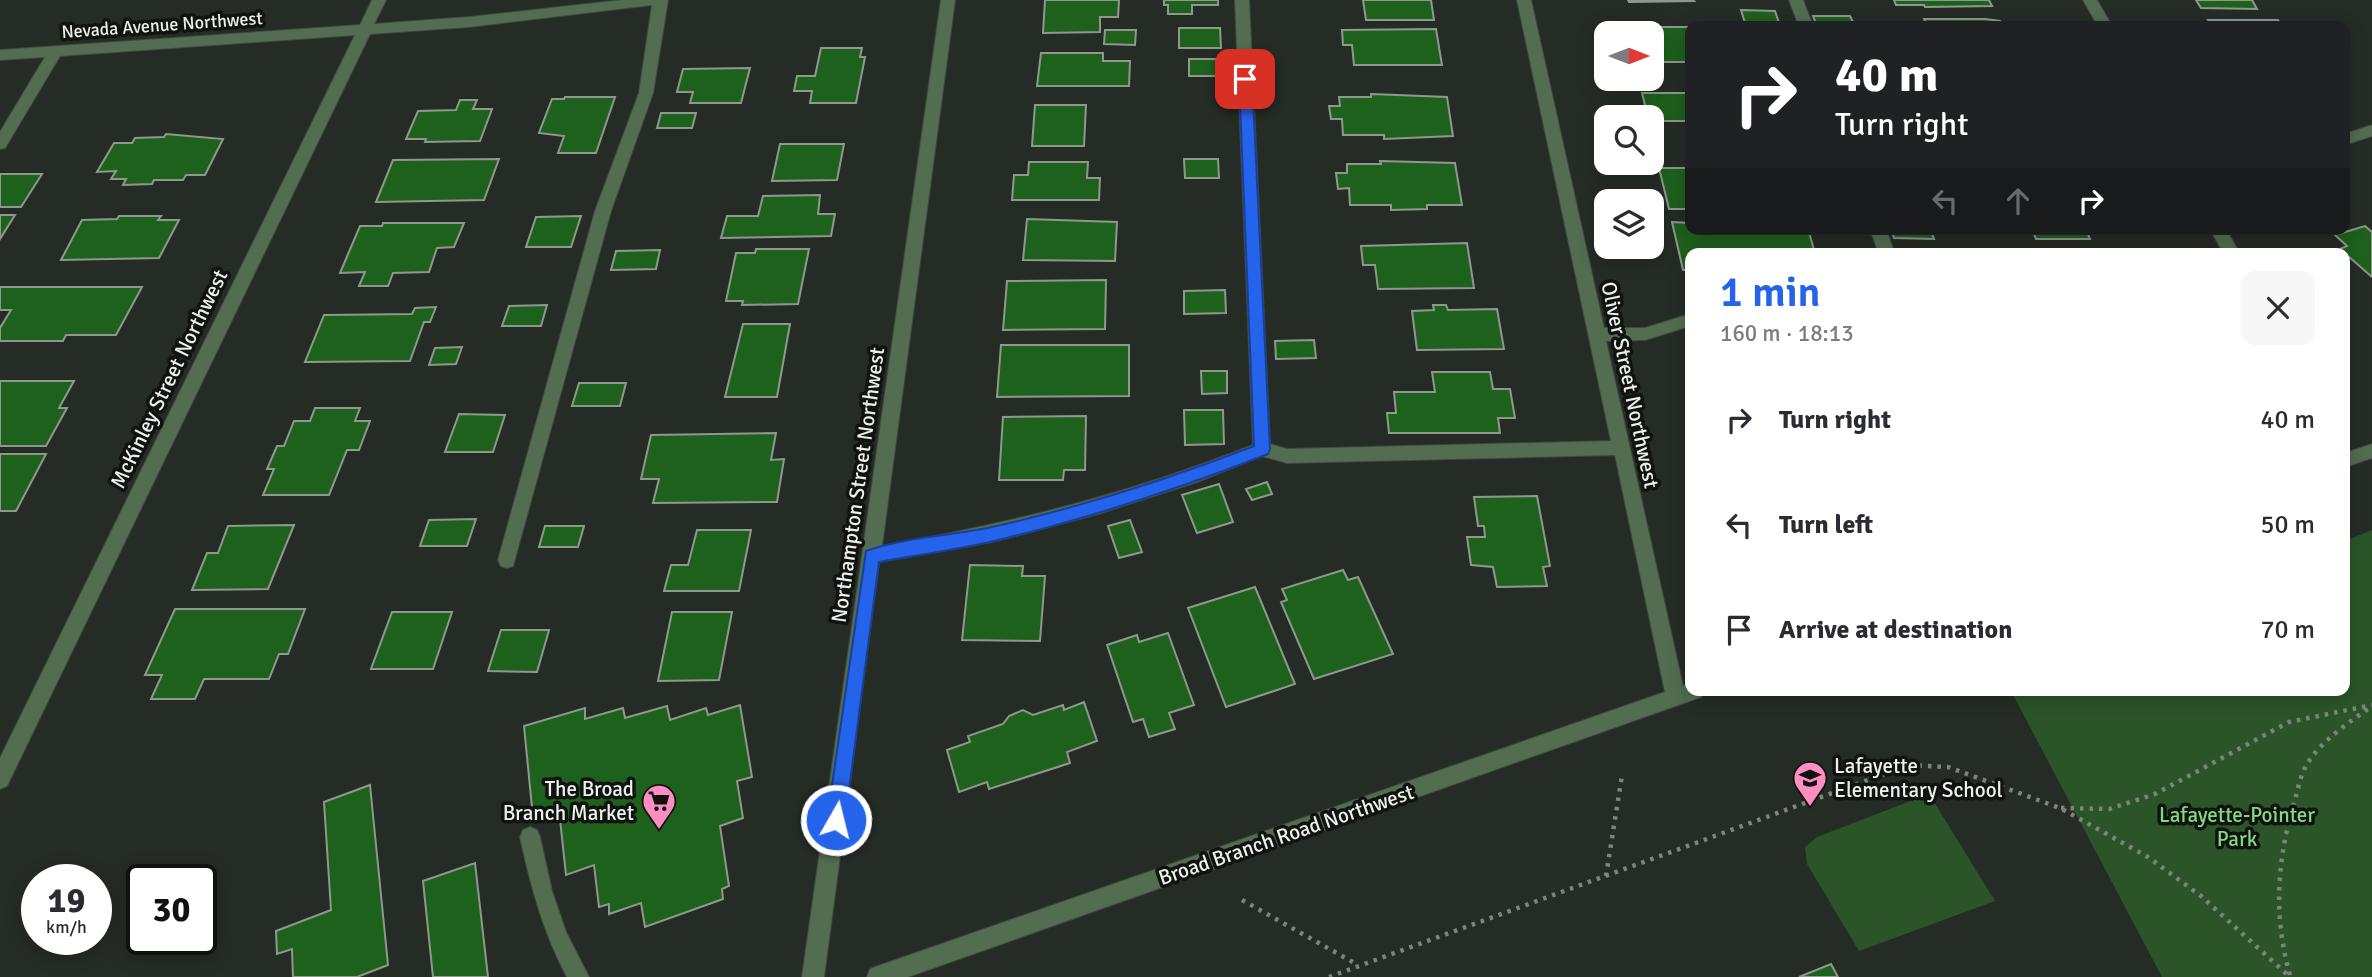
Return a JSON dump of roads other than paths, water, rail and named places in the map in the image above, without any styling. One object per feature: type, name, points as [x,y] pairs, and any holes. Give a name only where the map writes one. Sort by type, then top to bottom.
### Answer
[{"type":"street","name":"McKinley Street Northwest","points":[[0,779],[379,0]]},
{"type":"street","name":"Nevada Avenue Northwest","points":[[0,55],[497,19],[660,0]]},
{"type":"street","points":[[507,560],[603,211],[646,93],[660,0]]},
{"type":"street","name":"Northampton Street Northwest","points":[[813,977],[948,0]]},
{"type":"street","points":[[1242,0],[1262,449]]},
{"type":"street","name":"Oliver Street Northwest","points":[[1524,0],[1622,448],[1685,694]]},
{"type":"street","points":[[1796,0],[1804,21]]},
{"type":"street","points":[[2090,0],[2102,21]]},
{"type":"street","points":[[0,144],[55,52]]},
{"type":"street","points":[[2350,138],[2372,130]]},
{"type":"street","points":[[1597,335],[1645,334],[1685,322]]},
{"type":"street","points":[[871,556],[992,534],[1098,506],[1197,475],[1262,449],[1287,456],[1622,448]]},
{"type":"street","points":[[2350,457],[2372,450]]},
{"type":"street","name":"Broad Branch Road Northwest","points":[[877,977],[1685,694]]},
{"type":"street","points":[[530,837],[542,891],[557,936],[578,977]]},
{"type":"place","name":"Lafayette Elementary School","points":[[1810,808]]},
{"type":"place","name":"The Broad Branch Market","points":[[659,831]]},
{"type":"park label","name":"Lafayette-Pointer Park","points":[[2237,827]]}]
